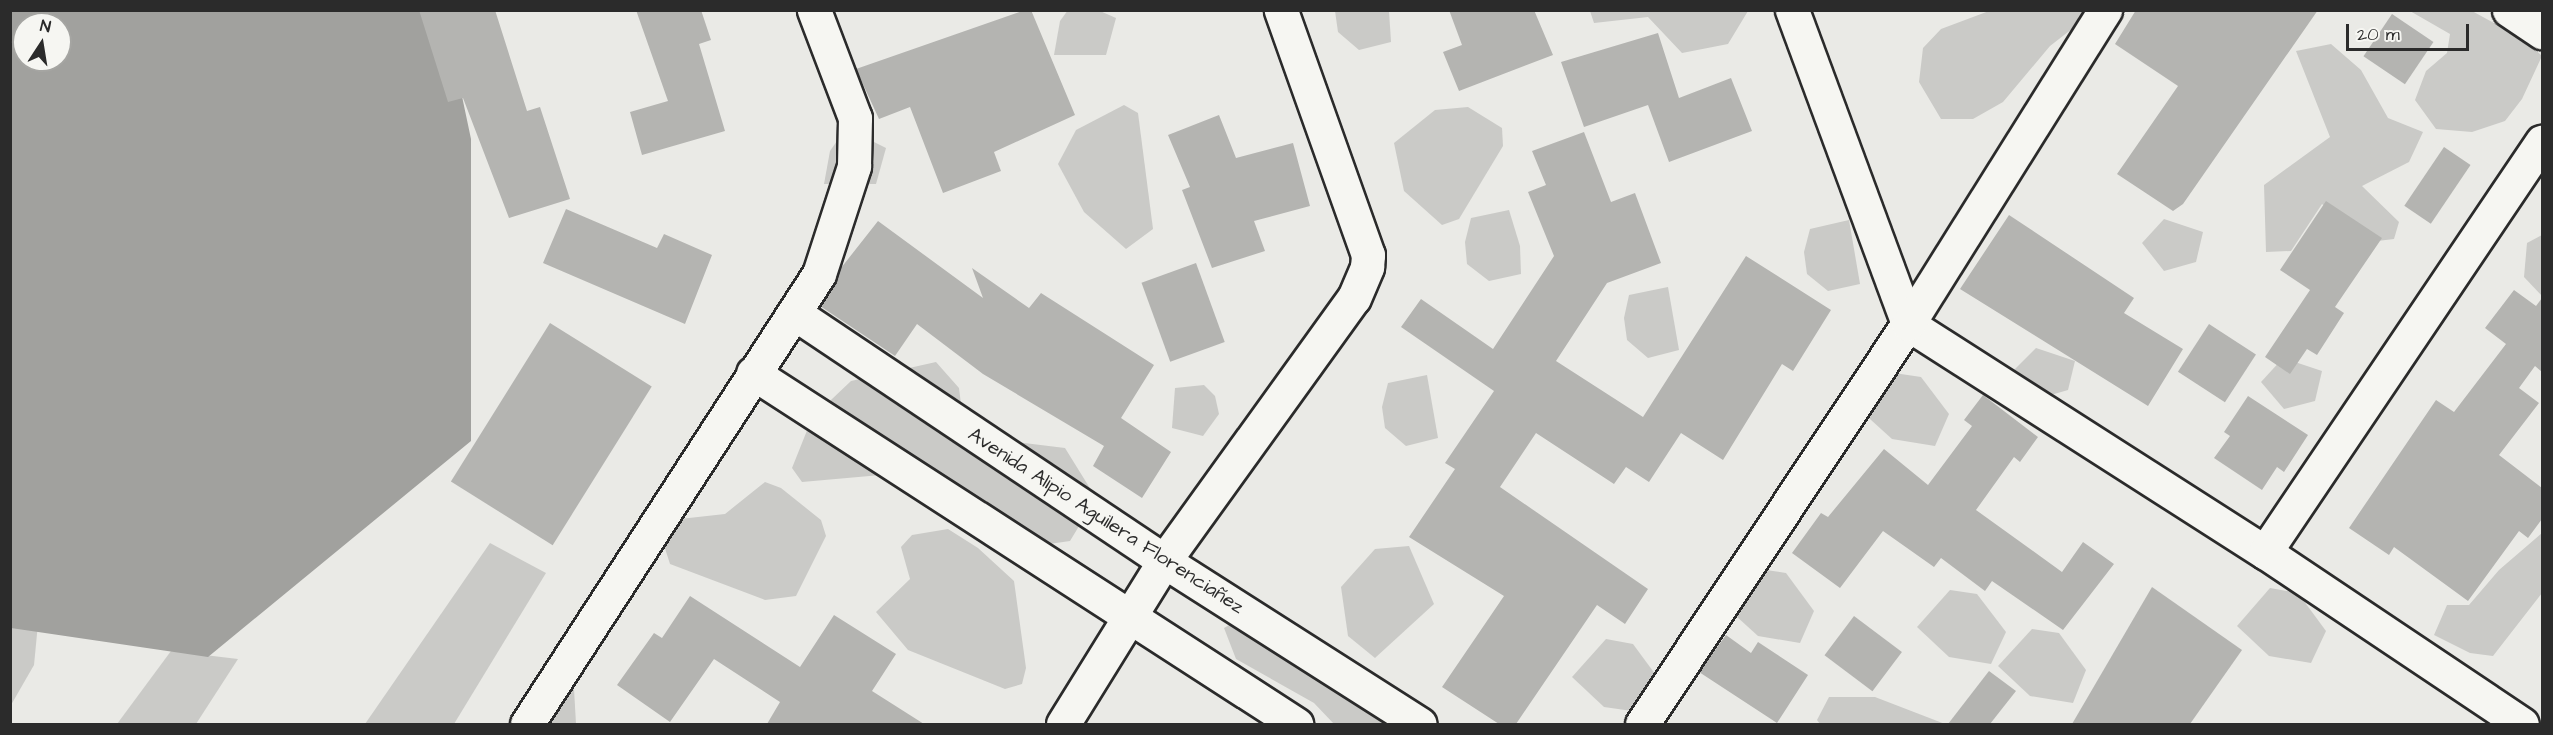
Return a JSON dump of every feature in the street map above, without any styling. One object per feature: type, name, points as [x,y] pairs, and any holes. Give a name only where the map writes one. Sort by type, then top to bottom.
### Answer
[{"type":"street","points":[[527,724],[819,274],[854,166],[855,118],[814,10]]},
{"type":"street","points":[[1063,724],[1130,621],[1164,561],[1354,298],[1367,267],[1368,255],[1281,10]]},
{"type":"street","points":[[1792,10],[1908,324],[2265,552],[2522,724]]},
{"type":"street","points":[[1642,724],[1908,324],[2104,10]]},
{"type":"street","points":[[2509,10],[2542,32]]},
{"type":"street","points":[[2265,552],[2542,142]]},
{"type":"street","name":"Avenida Alipio Aguilera Florenciañez","points":[[794,313],[1164,561],[1420,724]]},
{"type":"street","points":[[753,373],[1130,621],[1296,724]]},
{"type":"shaded area","points":[[1068,10],[1100,11],[1116,18],[1106,55],[1054,55],[1060,21]]},
{"type":"shaded area","points":[[1590,10],[1748,11],[1728,44],[1682,53],[1648,17],[1594,23]]},
{"type":"shaded area","points":[[11,11],[444,11],[471,139],[471,441],[208,657],[11,628]]},
{"type":"shaded area","points":[[1335,11],[1389,11],[1391,42],[1359,50],[1338,32]]},
{"type":"shaded area","points":[[1989,11],[2095,11],[2050,46],[2003,102],[1973,119],[1941,119],[1919,82],[1923,48],[1941,29]]},
{"type":"shaded area","points":[[2410,11],[2472,11],[2525,40],[2542,56],[2522,99],[2505,121],[2472,132],[2436,129],[2415,100],[2426,71],[2447,53],[2450,34]]},
{"type":"shaded area","points":[[2331,44],[2361,70],[2388,118],[2423,132],[2409,162],[2362,186],[2399,222],[2394,239],[2369,242],[2322,204],[2291,251],[2266,252],[2264,185],[2330,137],[2296,51]]},
{"type":"shaded area","points":[[1124,105],[1138,113],[1153,229],[1126,249],[1084,212],[1058,164],[1076,130]]},
{"type":"shaded area","points":[[1468,107],[1502,128],[1503,146],[1459,219],[1442,225],[1404,191],[1394,143],[1435,110]]},
{"type":"shaded area","points":[[846,128],[886,148],[876,184],[824,184],[830,151]]},
{"type":"shaded area","points":[[1509,210],[1520,246],[1521,274],[1489,281],[1467,264],[1465,242],[1471,218]]},
{"type":"shaded area","points":[[2164,219],[2203,232],[2196,262],[2164,271],[2142,243]]},
{"type":"shaded area","points":[[1849,220],[1860,284],[1828,291],[1807,274],[1804,252],[1810,229]]},
{"type":"shaded area","points":[[2542,235],[2542,296],[2524,277],[2527,243]]},
{"type":"shaded area","points":[[1668,287],[1679,350],[1648,358],[1627,340],[1624,318],[1629,295]]},
{"type":"shaded area","points":[[2036,348],[2075,361],[2068,390],[2037,399],[2013,371]]},
{"type":"shaded area","points":[[2283,358],[2322,371],[2315,401],[2284,409],[2261,382]]},
{"type":"shaded area","points":[[936,362],[959,388],[965,436],[1065,448],[1096,498],[1070,541],[1035,546],[892,474],[802,482],[792,468],[812,418],[851,381]]},
{"type":"shaded area","points":[[1894,373],[1921,377],[1949,414],[1935,446],[1892,439],[1860,410]]},
{"type":"shaded area","points":[[1427,375],[1438,438],[1406,446],[1385,428],[1382,407],[1388,383]]},
{"type":"shaded area","points":[[1204,385],[1215,396],[1219,414],[1203,436],[1172,428],[1175,388]]},
{"type":"shaded area","points":[[765,482],[781,488],[821,520],[826,536],[796,596],[765,600],[670,564],[660,533],[671,520],[725,514]]},
{"type":"shaded area","points":[[948,529],[978,548],[1014,581],[1026,668],[1022,684],[1005,689],[908,650],[876,612],[910,579],[901,547],[912,535]]},
{"type":"shaded area","points":[[2542,533],[2542,593],[2493,656],[2470,653],[2434,635],[2447,605],[2469,605],[2499,570]]},
{"type":"shaded area","points":[[490,543],[546,573],[454,724],[365,724]]},
{"type":"shaded area","points":[[1409,546],[1434,604],[1375,658],[1348,636],[1341,587],[1375,549]]},
{"type":"shaded area","points":[[1759,569],[1786,573],[1814,611],[1800,643],[1758,636],[1725,606]]},
{"type":"shaded area","points":[[2270,588],[2298,593],[2326,631],[2311,663],[2269,656],[2237,626]]},
{"type":"shaded area","points":[[1950,590],[1977,594],[2006,632],[1991,664],[1949,657],[1917,627]]},
{"type":"shaded area","points":[[11,597],[40,603],[34,665],[11,705]]},
{"type":"shaded area","points":[[1238,620],[1386,697],[1389,724],[1334,724],[1314,703],[1236,659],[1224,628]]},
{"type":"shaded area","points":[[2032,629],[2059,633],[2086,670],[2073,703],[2030,696],[1998,666]]},
{"type":"shaded area","points":[[1606,639],[1633,644],[1661,682],[1646,713],[1604,707],[1572,677]]},
{"type":"shaded area","points":[[171,651],[238,659],[196,724],[117,724]]},
{"type":"shaded area","points":[[574,689],[576,724],[530,724],[541,701]]},
{"type":"shaded area","points":[[1829,697],[1875,697],[1945,724],[1820,724],[1817,720]]},
{"type":"building","points":[[419,10],[495,10],[527,111],[540,107],[570,199],[509,218],[463,98],[448,102]]},
{"type":"building","points":[[636,10],[701,10],[711,40],[699,44],[725,131],[642,155],[630,112],[668,101]]},
{"type":"building","points":[[1025,10],[1031,10],[1075,115],[994,152],[1001,171],[943,193],[910,107],[879,119],[856,69]]},
{"type":"building","points":[[1449,10],[1534,10],[1553,55],[1459,91],[1443,52],[1462,45]]},
{"type":"building","points":[[2136,10],[2318,10],[2183,204],[2173,211],[2117,174],[2178,86],[2115,44]]},
{"type":"building","points":[[2392,14],[2433,42],[2405,84],[2363,56]]},
{"type":"building","points":[[1658,33],[1679,98],[1731,78],[1752,131],[1669,162],[1648,105],[1584,127],[1561,62]]},
{"type":"building","points":[[1219,115],[1236,158],[1293,143],[1310,206],[1254,221],[1265,251],[1212,268],[1182,190],[1190,187],[1168,135]]},
{"type":"building","points":[[1584,132],[1611,202],[1635,193],[1661,263],[1607,283],[1556,361],[1643,417],[1746,256],[1831,310],[1793,371],[1782,364],[1723,460],[1681,433],[1649,482],[1626,467],[1614,484],[1536,433],[1500,487],[1648,589],[1625,624],[1597,605],[1516,724],[1499,724],[1442,687],[1504,596],[1409,537],[1455,469],[1445,463],[1494,391],[1401,327],[1421,299],[1493,349],[1554,256],[1528,192],[1546,185],[1532,151]]},
{"type":"building","points":[[2444,147],[2471,165],[2431,224],[2404,206]]},
{"type":"building","points":[[2326,201],[2382,238],[2335,307],[2344,313],[2317,355],[2307,349],[2290,374],[2265,357],[2310,290],[2280,270]]},
{"type":"building","points":[[566,209],[657,248],[664,234],[712,255],[685,324],[543,263]]},
{"type":"building","points":[[2009,215],[2134,298],[2124,313],[2183,349],[2148,406],[1960,289]]},
{"type":"building","points":[[878,221],[983,298],[972,268],[1029,308],[1041,293],[1154,365],[1121,418],[1171,452],[1142,498],[1093,466],[1104,446],[983,374],[917,324],[895,356],[820,306],[841,268]]},
{"type":"building","points":[[1196,263],[1225,342],[1170,362],[1141,283]]},
{"type":"building","points":[[2514,290],[2536,306],[2542,298],[2542,372],[2535,366],[2519,388],[2539,403],[2499,455],[2542,488],[2542,519],[2528,538],[2519,531],[2468,601],[2394,547],[2389,555],[2349,528],[2436,400],[2454,412],[2506,344],[2485,328]]},
{"type":"building","points":[[550,323],[652,387],[553,545],[451,482]]},
{"type":"building","points":[[2209,324],[2256,354],[2225,402],[2178,372]]},
{"type":"building","points":[[1983,395],[2038,437],[2020,462],[2014,457],[1976,510],[2062,572],[2083,542],[2114,564],[2063,630],[1992,581],[1985,591],[1941,558],[1934,567],[1883,531],[1840,588],[1792,553],[1821,513],[1828,517],[1884,449],[1928,485],[1972,426],[1964,420]]},
{"type":"building","points":[[2248,396],[2308,435],[2284,472],[2277,467],[2262,490],[2214,458],[2230,436],[2224,432]]},
{"type":"building","points":[[2152,587],[2242,650],[2190,724],[2072,724]]},
{"type":"building","points":[[690,596],[800,667],[834,615],[896,654],[872,691],[924,724],[767,724],[780,702],[714,659],[670,722],[617,685],[654,633],[662,638]]},
{"type":"building","points":[[1854,616],[1902,652],[1872,691],[1825,655]]},
{"type":"building","points":[[1726,635],[1751,653],[1758,642],[1808,675],[1777,723],[1699,672]]},
{"type":"building","points":[[1989,671],[2016,691],[1990,724],[1948,724]]}]
